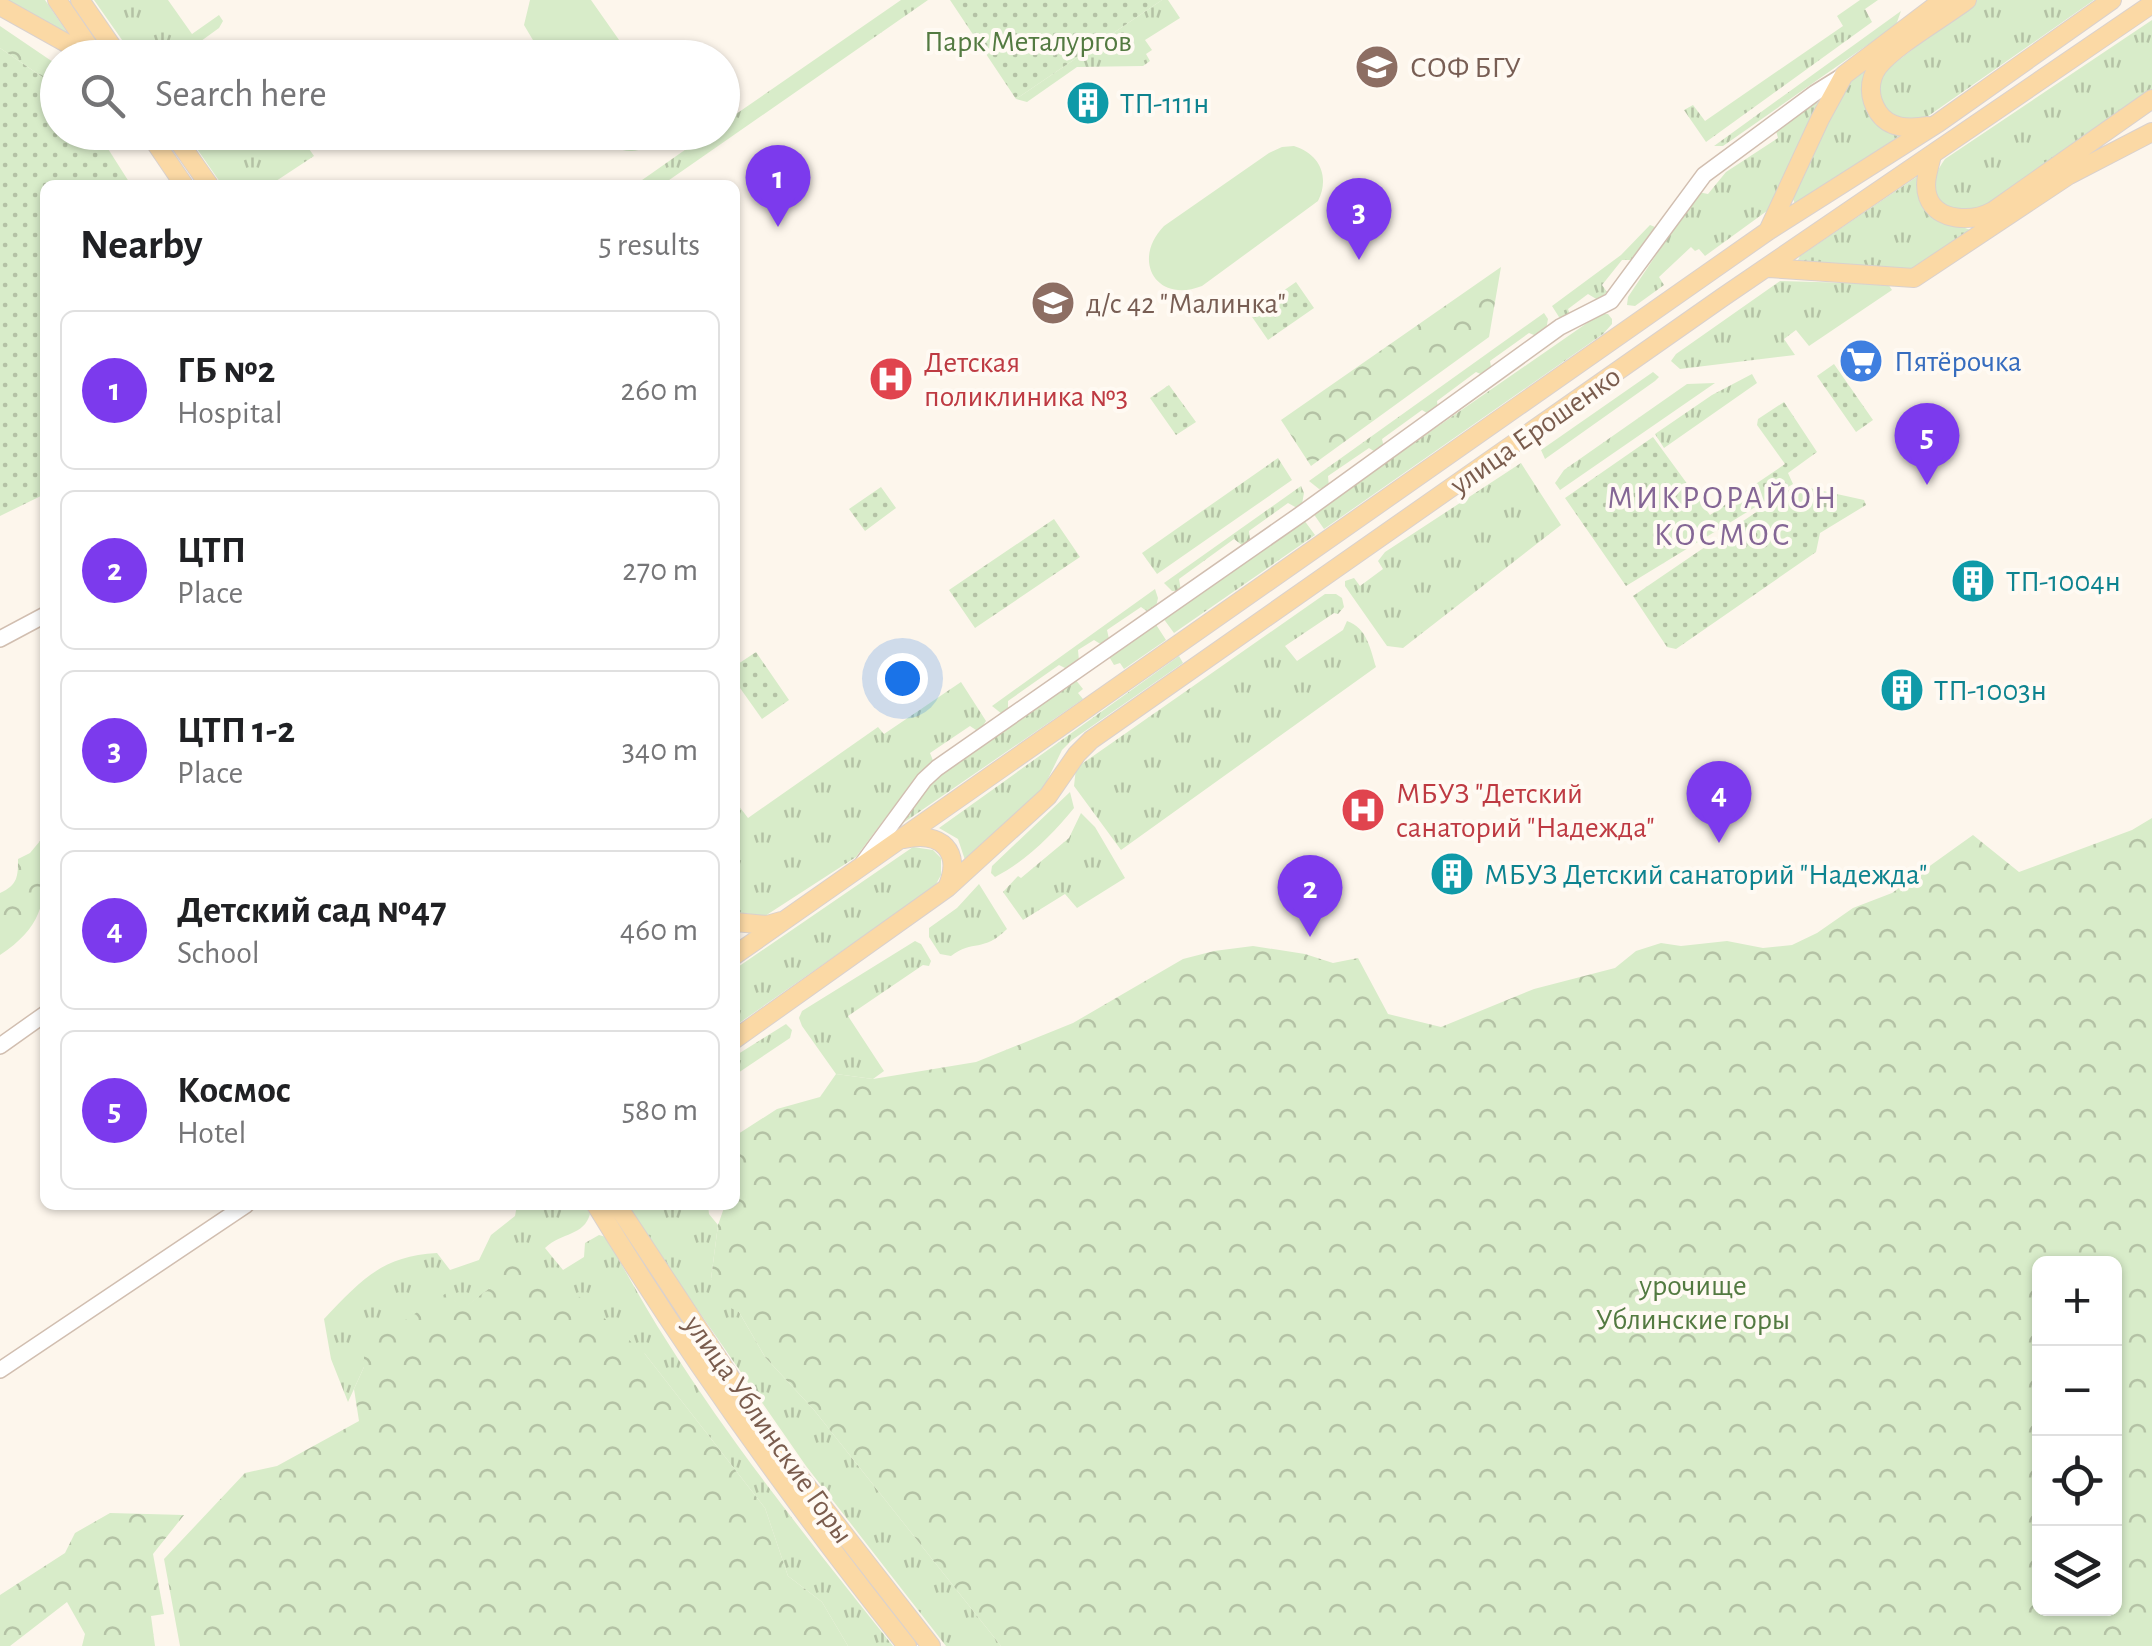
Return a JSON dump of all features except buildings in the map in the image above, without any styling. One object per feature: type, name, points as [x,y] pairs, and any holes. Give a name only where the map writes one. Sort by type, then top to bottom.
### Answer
[{"type":"main road","points":[[57,0],[83,40]]},
{"type":"main road","points":[[80,0],[107,40]]},
{"type":"main road","points":[[1943,0],[1844,75],[1761,237],[1770,268],[1914,278],[2069,175],[2152,132]]},
{"type":"main road","points":[[1938,123],[1894,126],[1876,108],[1871,82],[1878,67],[1893,54],[1968,0]]},
{"type":"main road","name":"улица Ерошенко","points":[[740,952],[1761,237],[1938,123],[2112,0]]},
{"type":"main road","name":"улица Ерошенко","points":[[740,1035],[947,888],[1048,796],[1091,740],[1723,297],[2152,4]]},
{"type":"main road","points":[[0,6],[62,40]]},
{"type":"main road","points":[[1932,155],[1926,182],[1929,200],[1942,213],[1972,220],[1993,211],[2152,100]]},
{"type":"main road","points":[[160,150],[181,180]]},
{"type":"main road","points":[[185,150],[206,180]]},
{"type":"main road","points":[[902,840],[919,836],[945,845],[953,866],[947,888]]},
{"type":"main road","points":[[740,922],[767,925],[786,920]]},
{"type":"main road","name":"улица Ублинские Горы","points":[[599,1210],[670,1323],[764,1460],[906,1646]]},
{"type":"main road","name":"улица Ублинские Горы","points":[[620,1210],[777,1448],[930,1646]]},
{"type":"street","name":"улица Ерошенко","points":[[856,872],[902,808],[937,768],[1560,328],[1611,301],[1704,175],[1844,75]]},
{"type":"street","points":[[0,639],[40,618]]},
{"type":"street","points":[[0,1046],[40,1018]]},
{"type":"street","points":[[0,1370],[239,1210]]},
{"type":"green space","points":[[3,0],[45,0],[71,38]]},
{"type":"green space","points":[[94,0],[168,0],[192,34],[219,15],[223,21],[202,40],[122,40]]},
{"type":"green space","points":[[530,0],[591,0],[619,40],[533,40],[524,25]]},
{"type":"green space","points":[[901,0],[928,0],[740,131],[740,111]]},
{"type":"green space","name":"Парк Металургов","points":[[950,0],[1162,0],[1016,99]]},
{"type":"green space","points":[[1162,0],[1168,0],[1180,18],[1145,40],[1152,50],[1146,54],[1150,61],[1143,66],[1077,67],[1027,102],[1016,99]]},
{"type":"green space","points":[[1860,0],[1878,0],[1865,9],[1872,22],[1706,142],[1684,110],[1693,105],[1705,121],[1843,26],[1837,16]]},
{"type":"green space","points":[[1975,0],[2094,0],[1924,119],[1901,123],[1878,105],[1880,75]]},
{"type":"green space","points":[[1901,11],[1896,25],[1723,146],[1714,146]]},
{"type":"green space","points":[[2152,20],[2152,92],[1985,211],[1957,209],[1938,202],[1932,186],[1945,159]]},
{"type":"green space","points":[[0,26],[40,53],[40,75],[0,48]]},
{"type":"green space","points":[[0,48],[40,75],[40,150],[109,150],[128,180],[40,180],[40,496],[0,516]]},
{"type":"green space","points":[[1870,62],[1864,91],[1904,133],[1795,204],[1791,194],[1845,88]]},
{"type":"green space","points":[[1820,97],[1771,208],[1705,256],[1691,247],[1659,277],[1664,285],[1635,306],[1627,305],[1628,297],[1698,192],[1708,194],[1726,172],[1778,138],[1775,127]]},
{"type":"green space","points":[[1294,146],[1310,155],[1320,168],[1323,183],[1318,201],[1202,286],[1172,289],[1153,276],[1150,252],[1164,226],[1269,153]]},
{"type":"green space","points":[[198,150],[310,150],[314,156],[278,180],[219,180]]},
{"type":"green space","points":[[685,150],[712,150],[669,180],[642,180]]},
{"type":"green space","points":[[1921,174],[1944,220],[1973,231],[1917,270],[1797,262],[1800,256]]},
{"type":"green space","points":[[1650,225],[1655,227],[1634,260],[1622,260],[1602,285],[1607,292],[1598,300],[1588,294],[1568,309],[1571,318],[1559,317],[1552,306],[1621,255]]},
{"type":"green space","points":[[1501,267],[1489,337],[1311,466],[1281,420]]},
{"type":"green space","points":[[1780,281],[1888,284],[1892,290],[1809,346],[1796,330],[1784,339],[1795,355],[1680,369],[1671,361],[1676,354]]},
{"type":"green space","points":[[1296,282],[1314,308],[1268,340],[1250,314]]},
{"type":"green space","points":[[1544,313],[1548,319],[1546,330],[1539,337],[1529,333],[1490,361],[1492,372],[1485,376],[1476,372],[1437,401],[1438,410],[1430,415],[1422,410],[1382,439],[1384,448],[1377,453],[1369,448],[1328,476],[1329,487],[1319,489],[1309,481]]},
{"type":"green space","points":[[1600,314],[1608,314],[1612,319],[1603,334],[1324,529],[1313,513]]},
{"type":"green space","points":[[1834,364],[1873,420],[1856,432],[1817,376]]},
{"type":"green space","points":[[1653,372],[1659,377],[1655,381],[1545,459],[1541,450]]},
{"type":"green space","points":[[1752,374],[1757,383],[1664,448],[1655,434],[1712,395]]},
{"type":"green space","points":[[1715,383],[1560,490],[1555,483],[1564,470],[1687,384]]},
{"type":"green space","points":[[1169,385],[1196,422],[1176,435],[1150,398]]},
{"type":"green space","points":[[1784,402],[1817,452],[1788,473],[1793,484],[1626,586],[1565,498],[1653,437],[1710,515],[1785,464],[1757,425],[1758,419]]},
{"type":"green space","points":[[1278,458],[1292,480],[1157,574],[1142,553]]},
{"type":"green space","points":[[1521,463],[1561,525],[1403,648],[1387,646],[1345,581],[1354,578],[1360,586],[1383,569],[1378,561],[1385,552]]},
{"type":"green space","points":[[1796,485],[1864,500],[1866,505],[1820,533],[1816,552],[1676,649],[1667,647],[1633,596]]},
{"type":"green space","points":[[1301,486],[1302,504],[1297,508],[1288,503],[1249,531],[1250,540],[1243,546],[1234,539],[1179,579],[1181,591],[1172,591],[1164,583]]},
{"type":"green space","points":[[881,487],[896,508],[865,531],[849,509]]},
{"type":"green space","points":[[1054,519],[1080,557],[975,628],[949,590]]},
{"type":"green space","points":[[1304,520],[1315,535],[1174,633],[1163,618]]},
{"type":"green space","points":[[1155,589],[1156,607],[1148,612],[1141,607],[1107,630],[1109,639],[1102,645],[1094,640],[1078,650],[1079,661],[1067,669],[1059,665],[1008,701],[1008,710],[1002,714],[992,706]]},
{"type":"green space","points":[[1325,594],[1342,598],[1344,607],[1285,646],[1297,661],[1343,630],[1347,621],[1363,634],[1376,667],[1121,850],[1074,786],[1076,768]]},
{"type":"green space","points":[[1155,623],[1166,640],[1124,669],[1120,663],[1114,665],[1108,655]]},
{"type":"green space","points":[[756,652],[789,700],[762,719],[740,688],[740,663]]},
{"type":"green space","points":[[1179,656],[1183,663],[1072,740],[1062,750],[1042,791],[965,860],[958,839],[939,828]]},
{"type":"green space","points":[[1075,679],[1083,689],[1078,693],[1083,699],[890,832],[934,778]]},
{"type":"green space","points":[[961,682],[986,721],[979,732],[970,726],[930,753],[934,763],[910,785],[856,857],[765,916],[740,913],[740,808],[748,818],[878,727],[884,734]]},
{"type":"green space","points":[[1070,792],[1074,808],[1066,818],[1028,855],[995,877],[992,866]]},
{"type":"green space","points":[[1081,813],[1095,827],[1125,878],[1077,908],[1065,894],[1023,920],[1003,892],[1069,838]]},
{"type":"green space","name":"урочище Ублинские горы","points":[[2152,818],[2152,1646],[1001,1646],[814,1410],[765,1357],[739,1312],[722,1304],[711,1279],[723,1210],[740,1210],[740,1133],[777,1109],[820,1097],[836,1074],[873,1079],[976,1062],[1073,1023],[1183,959],[1253,946],[1333,963],[1358,958],[1388,1014],[1441,1027],[1534,989],[1615,968],[1636,951],[1661,943],[1681,946],[1727,941],[1763,948],[1792,945],[1853,908],[1892,893],[1973,835],[2019,872],[2132,830]]},
{"type":"green space","points":[[40,841],[40,909],[29,930],[0,955],[0,893],[16,879],[18,859]]},
{"type":"green space","points":[[913,847],[933,850],[941,858],[941,875],[935,886],[740,1022],[740,966]]},
{"type":"green space","points":[[979,884],[1007,929],[985,944],[951,956],[940,954],[929,937],[929,928],[957,908]]},
{"type":"green space","points":[[915,941],[931,961],[929,966],[923,965],[848,1016],[884,1071],[873,1079],[836,1074],[802,1026],[802,1011]]},
{"type":"green space","points":[[786,1024],[792,1030],[790,1038],[740,1072],[740,1053]]},
{"type":"green space","points":[[516,1210],[588,1210],[590,1214],[583,1226],[545,1248],[563,1270],[584,1257],[585,1243],[599,1235],[606,1237],[660,1330],[720,1421],[893,1646],[848,1646],[822,1602],[788,1576],[765,1508],[645,1354],[490,1288],[462,1310],[448,1293],[364,1367],[348,1402],[331,1359],[324,1319],[374,1272],[401,1259],[437,1253],[450,1270],[479,1260],[491,1235],[515,1216]]},
{"type":"green space","points":[[628,1210],[709,1210],[718,1225],[711,1279],[739,1312],[765,1357],[814,1410],[1001,1646],[946,1646],[806,1466]]},
{"type":"green space","points":[[518,1248],[645,1354],[765,1508],[788,1576],[822,1602],[848,1646],[180,1646],[164,1559],[245,1473],[277,1466],[359,1421],[354,1389],[364,1367],[364,1347],[448,1292],[462,1309],[490,1288],[479,1260]]},
{"type":"green space","points":[[110,1513],[184,1515],[153,1554],[164,1614],[151,1616],[155,1646],[82,1646],[85,1634],[67,1602],[10,1646],[0,1646],[0,1595],[65,1553],[75,1533]]},
{"type":"place","name":"СОФ БГУ","points":[[1377,67]]},
{"type":"place","name":"ТП-111н","points":[[1088,103]]},
{"type":"place","name":"ГБ №2","points":[[778,227]]},
{"type":"place","name":"ЦТП 1-2","points":[[1359,260]]},
{"type":"place","name":"д/с 42 \"Малинка\"","points":[[1053,303]]},
{"type":"place","name":"Пятёрочка","points":[[1861,361]]},
{"type":"place","name":"Детская поликлиника №3","points":[[891,379]]},
{"type":"place","name":"Космос","points":[[1927,485]]},
{"type":"place","name":"ТП-1004н","points":[[1973,581]]},
{"type":"place","name":"ТП-1003н","points":[[1902,690]]},
{"type":"place","name":"МБУЗ \"Детский санаторий \"Надежда\"","points":[[1363,810]]},
{"type":"place","name":"Детский сад №47","points":[[1719,843]]},
{"type":"place","name":"МБУЗ Детский санаторий \"Надежда\"","points":[[1452,874]]},
{"type":"place","name":"ЦТП","points":[[1310,937]]},
{"type":"district","name":"МИКРОРАЙОН КОСМОС","points":[[1723,516]]}]
